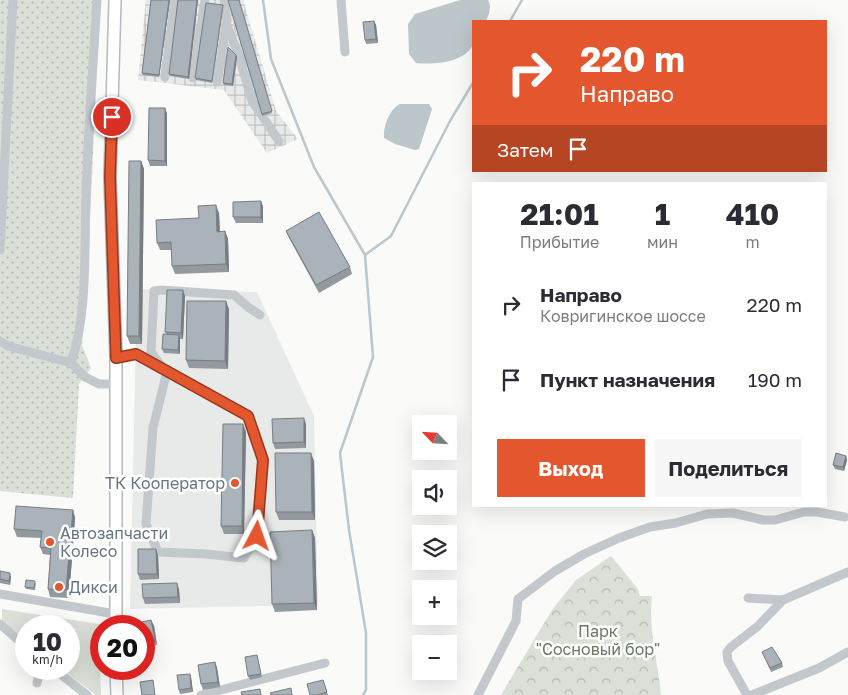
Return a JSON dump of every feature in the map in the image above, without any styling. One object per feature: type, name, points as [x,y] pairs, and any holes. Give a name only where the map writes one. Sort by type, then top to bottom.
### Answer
[{"type":"main road","points":[[116,0],[110,177],[116,358],[116,615]]},
{"type":"main road","points":[[116,680],[117,695]]},
{"type":"street","points":[[0,250],[12,0]]},
{"type":"street","points":[[71,363],[77,346],[84,285],[86,197],[97,0]]},
{"type":"street","points":[[165,77],[175,0]]},
{"type":"street","points":[[193,78],[205,0]]},
{"type":"street","points":[[217,82],[226,23],[224,0]]},
{"type":"street","points":[[341,0],[345,52]]},
{"type":"street","points":[[226,23],[239,56],[252,101],[279,142]]},
{"type":"street","points":[[116,358],[136,354],[165,370],[248,416],[263,460],[257,536],[244,558],[158,552],[146,524],[153,428],[165,370],[151,352],[154,291],[234,295],[260,315]]},
{"type":"street","points":[[0,341],[8,346],[71,363],[85,377],[99,384],[115,384]]},
{"type":"street","points":[[478,695],[516,621],[518,599],[555,571],[584,554],[619,538],[650,527],[676,523],[707,514],[733,513],[769,520],[804,512],[817,512],[847,517]]},
{"type":"street","points":[[747,695],[728,661],[727,652],[731,647],[758,626],[783,600],[848,572]]},
{"type":"street","points":[[0,594],[94,615]]},
{"type":"street","points":[[748,598],[783,600]]},
{"type":"street","points":[[0,624],[15,638]]},
{"type":"street","points":[[0,640],[7,631]]},
{"type":"street","points":[[752,695],[819,668],[848,652]]},
{"type":"street","points":[[201,695],[325,664]]},
{"type":"street","points":[[68,680],[87,695]]},
{"type":"shaded area","points":[[146,0],[243,0],[276,111],[298,139],[267,153],[224,90],[138,80]]},
{"type":"shaded area","points":[[460,0],[488,0],[490,5],[486,20],[472,20],[471,48],[458,58],[441,63],[416,63],[409,54],[408,24],[415,14]]},
{"type":"shaded area","points":[[400,104],[429,104],[432,109],[419,149],[415,150],[395,144],[384,138],[388,118],[396,106]]},
{"type":"shaded area","points":[[137,289],[257,292],[314,416],[318,605],[130,609]]},
{"type":"green space","points":[[0,0],[100,0],[87,288],[82,345],[91,368],[79,384],[73,498],[0,491]]},
{"type":"green space","name":"Парк \"Сосновый бор\"","points":[[611,556],[638,589],[640,596],[652,596],[652,633],[661,695],[501,695],[552,610],[576,580]]},
{"type":"green space","points":[[2,609],[41,615],[15,615],[15,631],[2,621]]},
{"type":"green space","points":[[80,621],[90,623],[90,680],[101,680],[101,695],[96,695],[76,680],[80,680]]},
{"type":"building","points":[[151,0],[169,0],[159,75],[142,73]]},
{"type":"building","points":[[178,0],[197,0],[188,77],[169,74]]},
{"type":"building","points":[[228,0],[239,0],[272,111],[262,114]]},
{"type":"building","points":[[206,3],[223,5],[212,81],[195,78]]},
{"type":"building","points":[[374,21],[376,39],[365,40],[363,22]]},
{"type":"building","points":[[228,47],[236,55],[232,84],[223,83]]},
{"type":"building","points":[[149,108],[165,108],[165,161],[148,160]]},
{"type":"building","points":[[129,161],[141,161],[139,336],[127,336]]},
{"type":"building","points":[[261,201],[261,217],[233,217],[233,202]]},
{"type":"building","points":[[216,205],[217,232],[225,231],[226,264],[172,266],[171,242],[157,243],[156,220],[199,218],[198,206]]},
{"type":"building","points":[[319,212],[350,267],[316,285],[286,231]]},
{"type":"building","points":[[167,290],[183,290],[181,333],[165,332]]},
{"type":"building","points":[[187,301],[226,301],[225,361],[186,360]]},
{"type":"building","points":[[163,334],[179,335],[178,350],[162,349]]},
{"type":"building","points":[[304,418],[304,442],[273,443],[272,419]]},
{"type":"building","name":"ТК Кооператор","points":[[223,424],[243,424],[242,526],[221,526]]},
{"type":"building","points":[[275,453],[311,453],[312,512],[276,512]]},
{"type":"building","points":[[836,453],[846,456],[843,467],[833,465]]},
{"type":"building","points":[[16,506],[73,510],[66,590],[48,589],[51,548],[40,547],[42,531],[14,529]]},
{"type":"building","points":[[312,530],[314,603],[272,604],[270,532]]},
{"type":"building","points":[[138,549],[156,549],[157,574],[138,574]]},
{"type":"building","points":[[0,571],[10,573],[9,581],[0,579]]},
{"type":"building","points":[[26,580],[35,581],[34,588],[25,587]]},
{"type":"building","points":[[177,583],[178,597],[143,598],[142,584]]},
{"type":"building","points":[[772,647],[782,663],[770,668],[762,652]]},
{"type":"building","points":[[257,655],[261,674],[248,676],[245,657]]},
{"type":"building","points":[[215,662],[218,682],[201,684],[198,665]]},
{"type":"building","points":[[190,674],[191,688],[179,690],[177,675]]},
{"type":"building","points":[[153,680],[155,695],[142,695],[140,682]]},
{"type":"building","points":[[323,680],[327,692],[310,695],[307,684]]},
{"type":"building","points":[[291,688],[292,695],[271,695],[270,693]]},
{"type":"building","points":[[260,689],[261,695],[242,695],[241,692]]},
{"type":"waterway","points":[[263,0],[271,59],[314,167],[365,255]]},
{"type":"waterway","points":[[511,20],[522,0]]},
{"type":"waterway","points":[[363,695],[366,690],[366,633],[349,530],[340,453],[373,357],[365,255],[391,236],[450,121],[472,84]]},
{"type":"place","name":"ТК Кооператор","points":[[235,483]]},
{"type":"place","name":"Автозапчасти Колесо","points":[[50,542]]},
{"type":"place","name":"Дикси","points":[[59,587]]},
{"type":"route","points":[[112,117],[110,177],[116,358],[136,354],[248,416],[263,460],[257,536]]}]
